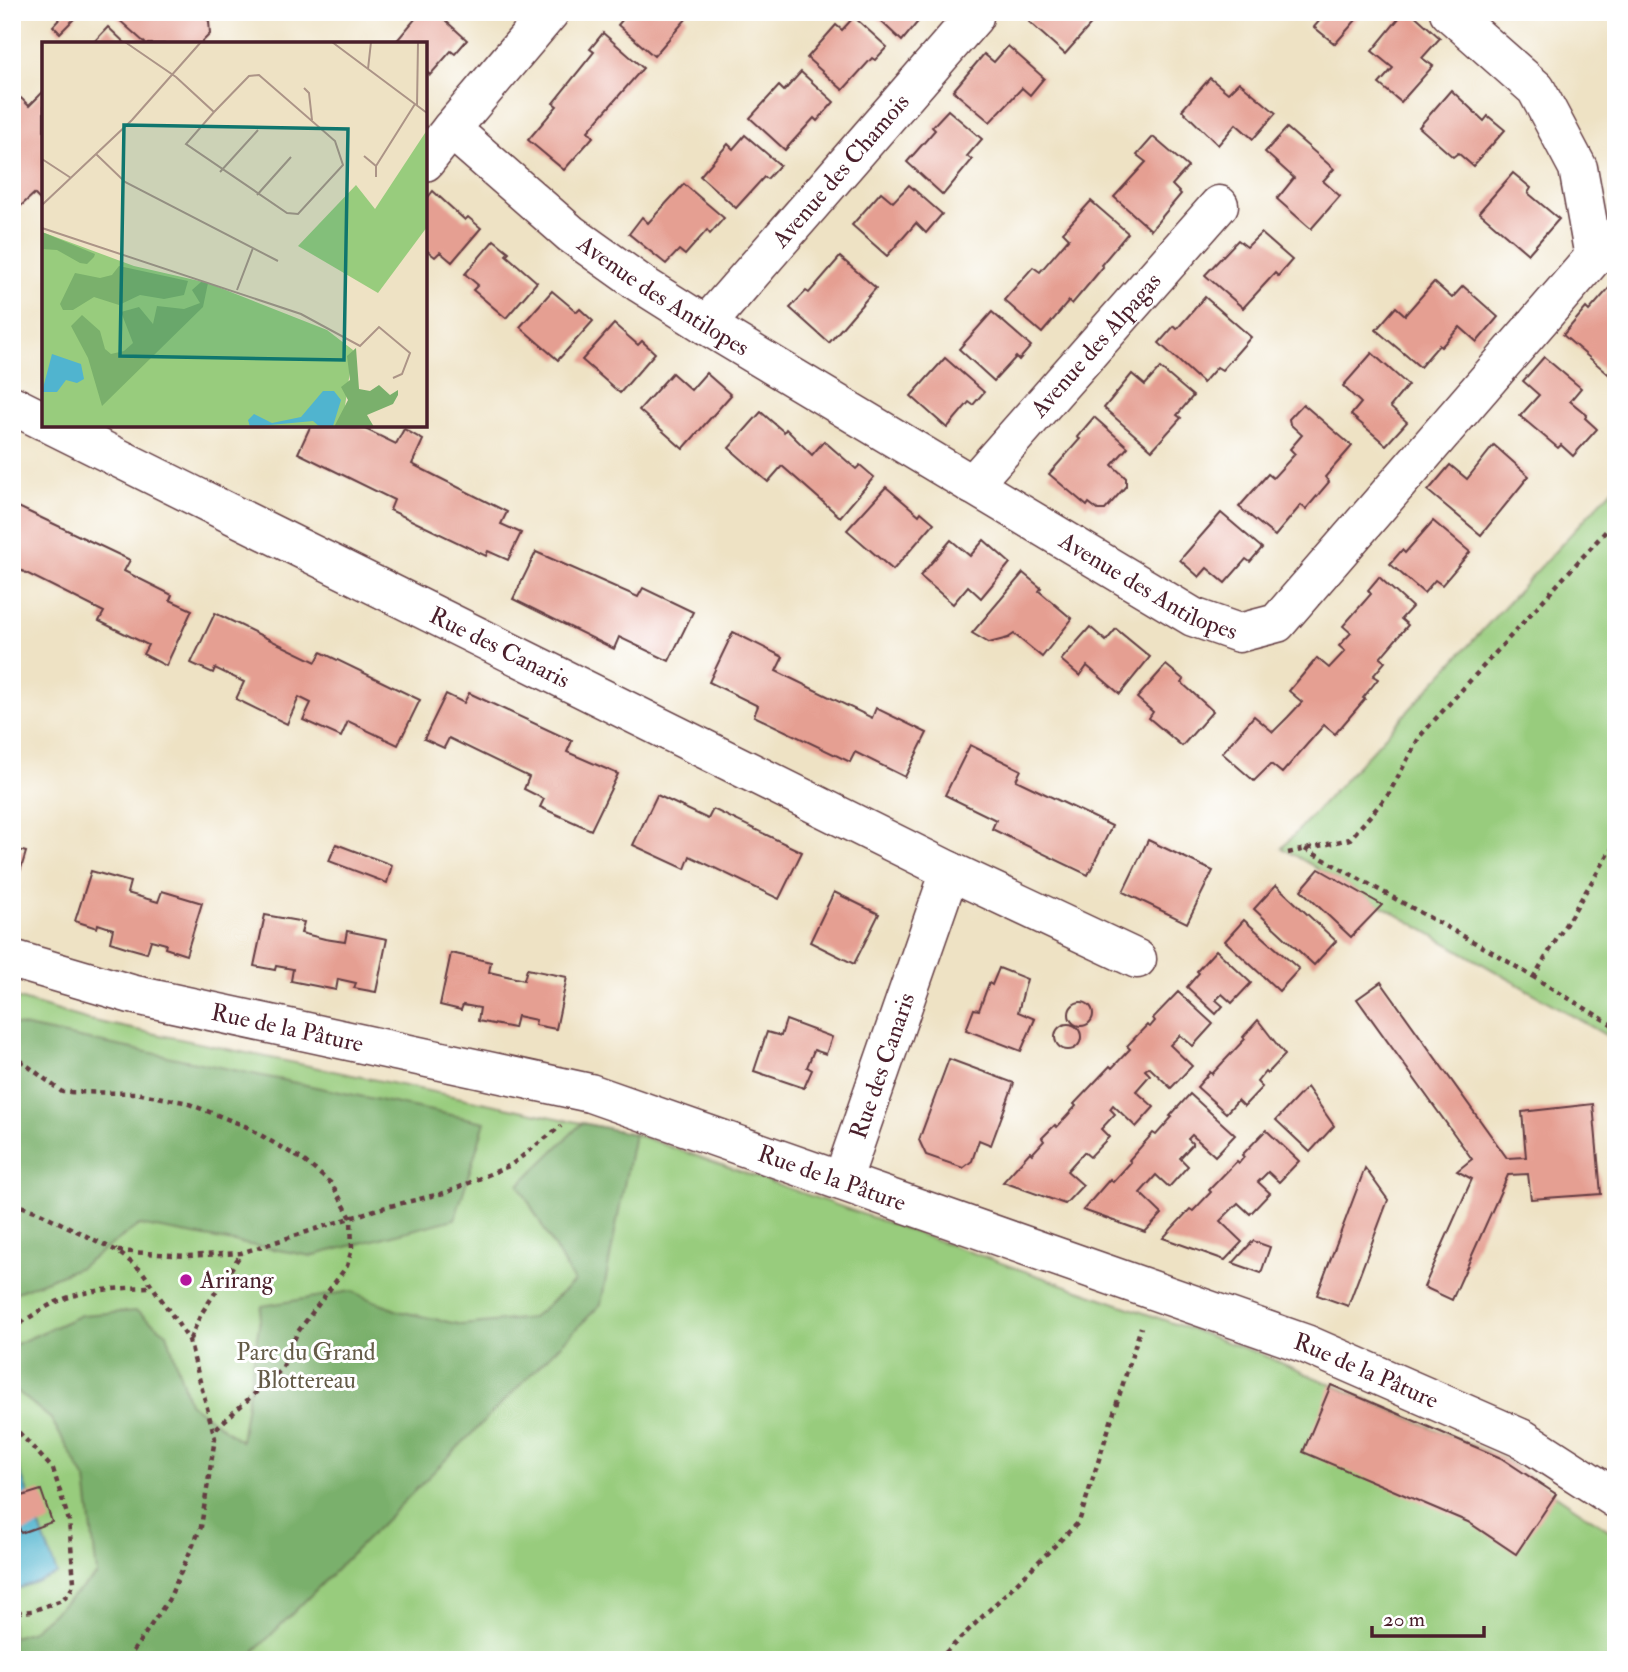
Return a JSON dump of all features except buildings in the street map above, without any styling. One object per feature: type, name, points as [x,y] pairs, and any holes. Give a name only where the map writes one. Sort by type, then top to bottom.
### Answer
[{"type":"street","points":[[427,159],[550,12]]},
{"type":"street","name":"Avenue des Antilopes","points":[[451,129],[571,234],[641,284],[1193,617],[1239,633],[1277,623],[1594,257],[1578,168],[1536,89],[1449,12]]},
{"type":"street","name":"Avenue des Chamois","points":[[706,325],[974,17]]},
{"type":"street","name":"Avenue des Alpagas","points":[[972,485],[1219,205]]},
{"type":"street","points":[[12,405],[42,420]]},
{"type":"street","name":"Rue des Canaris","points":[[56,427],[950,871],[1137,959]]},
{"type":"street","name":"Rue des Canaris","points":[[842,1181],[950,871]]},
{"type":"street","name":"Rue de la Pâture","points":[[12,959],[131,994],[590,1093],[1306,1344],[1523,1439],[1616,1499]]},
{"type":"path","points":[[1288,853],[1350,839],[1388,794],[1420,736],[1606,531],[1616,529]]},
{"type":"path","points":[[1533,978],[1616,842]]},
{"type":"path","points":[[1305,849],[1492,952],[1616,1027]]},
{"type":"path","points":[[12,1054],[62,1092],[135,1093],[184,1102],[245,1125],[303,1160],[332,1184],[351,1218],[352,1249],[347,1266],[298,1333],[282,1369],[213,1431]]},
{"type":"path","points":[[117,1251],[186,1256],[241,1253],[351,1218],[448,1192],[510,1165],[557,1131],[590,1093]]},
{"type":"path","points":[[12,1203],[38,1212],[117,1251],[142,1271],[189,1340],[215,1438],[201,1527],[169,1599],[127,1660]]},
{"type":"path","points":[[189,1340],[201,1314],[241,1253]]},
{"type":"path","points":[[12,1328],[51,1305],[80,1294],[153,1287]]},
{"type":"path","points":[[938,1660],[1079,1522],[1152,1290]]},
{"type":"path","points":[[12,1425],[53,1469],[69,1521],[74,1582],[70,1592],[62,1600],[32,1611],[12,1613]]},
{"type":"green space","points":[[1616,485],[1616,1041],[1282,848]]},
{"type":"green space","name":"Parc du Grand Blottereau","points":[[12,997],[89,1020],[634,1134],[1258,1353],[1501,1458],[1616,1535],[1616,1660],[12,1660]]},
{"type":"green space","points":[[12,1024],[485,1122],[455,1219],[311,1256],[139,1225],[80,1267],[12,1294]]},
{"type":"green space","points":[[582,1123],[634,1134],[601,1304],[246,1660],[12,1660],[12,1637],[30,1632],[97,1575],[86,1480],[51,1419],[12,1387],[12,1346],[81,1315],[136,1311],[167,1333],[189,1403],[241,1441],[262,1306],[351,1291],[398,1311],[462,1325],[532,1318],[574,1282],[519,1185]]},
{"type":"water","points":[[12,1449],[57,1574],[12,1591]]},
{"type":"place","name":"Arirang","points":[[186,1280]]}]
